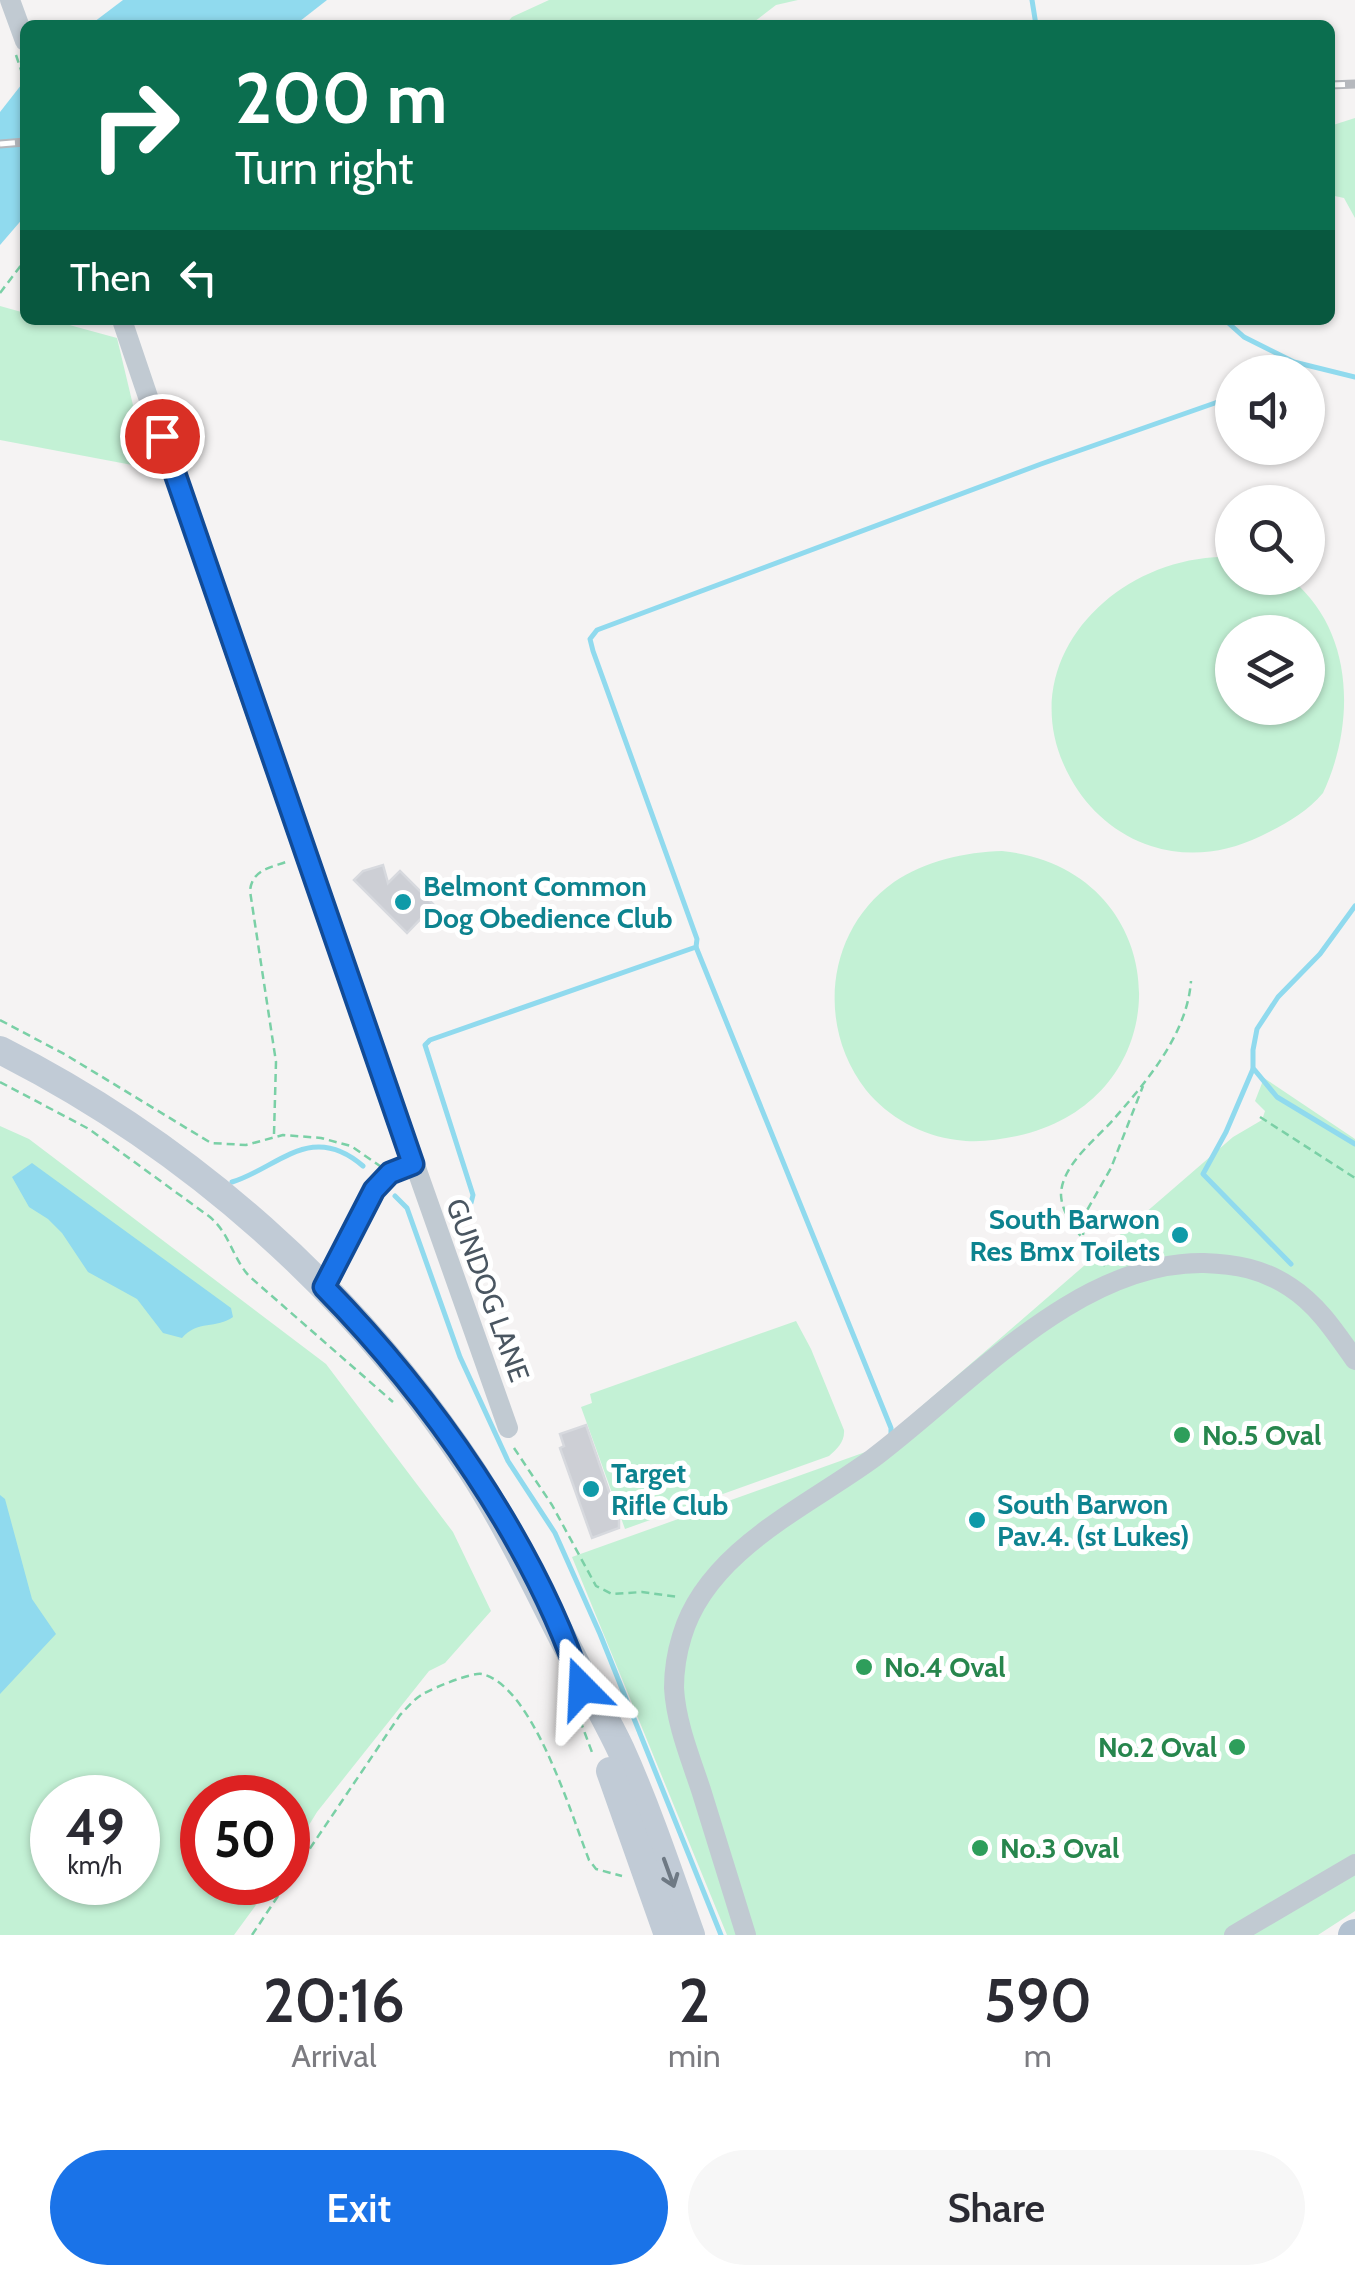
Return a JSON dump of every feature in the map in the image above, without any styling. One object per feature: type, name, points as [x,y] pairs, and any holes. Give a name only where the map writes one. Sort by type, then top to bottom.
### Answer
[{"type":"main road","points":[[0,1050],[122,1118],[254,1220],[324,1287],[424,1402],[521,1552],[622,1753],[691,1935]]},
{"type":"main road","points":[[572,1656],[668,1935]]},
{"type":"street","points":[[10,0],[20,29]]},
{"type":"street","name":"GUNDOG LANE","points":[[124,325],[508,1428]]},
{"type":"street","points":[[746,1935],[674,1688],[677,1656],[695,1603],[716,1573],[871,1459],[1052,1316],[1136,1272],[1179,1263],[1258,1269],[1316,1308],[1355,1360]]},
{"type":"street","points":[[1234,1935],[1355,1864]]},
{"type":"lane","points":[[324,1287],[369,1198],[388,1174],[413,1164]]},
{"type":"path","points":[[0,293],[20,267]]},
{"type":"path","points":[[274,1136],[277,1072],[250,885],[254,876],[264,870],[306,855]]},
{"type":"path","points":[[1111,1282],[1104,1265],[1067,1215],[1061,1193],[1072,1164],[1144,1082],[1178,1028],[1191,982]]},
{"type":"path","points":[[0,1020],[66,1055],[206,1141],[238,1146],[274,1136],[321,1138],[345,1143],[388,1174]]},
{"type":"path","points":[[0,1082],[89,1129],[210,1217],[226,1232],[249,1276],[399,1406]]},
{"type":"path","points":[[1082,1236],[1086,1212],[1111,1168],[1144,1082]]},
{"type":"path","points":[[1260,1117],[1355,1178]]},
{"type":"path","points":[[508,1428],[505,1429],[510,1441],[552,1505],[596,1586],[612,1594],[660,1593],[695,1603]]},
{"type":"path","points":[[310,1848],[400,1715],[422,1694],[474,1674],[486,1675],[501,1685],[539,1732],[589,1860],[596,1869],[633,1880]]},
{"type":"path","points":[[579,1718],[593,1756]]},
{"type":"path","points":[[252,1935],[272,1905]]},
{"type":"green space","points":[[549,0],[798,0],[776,5],[756,20],[509,20]]},
{"type":"green space","points":[[1355,118],[1355,218],[1344,198],[1335,196],[1335,124]]},
{"type":"green space","points":[[0,306],[20,312],[20,325],[69,325],[117,338],[148,468],[0,440]]},
{"type":"green space","points":[[1215,558],[1215,595],[1307,595],[1321,615],[1215,615],[1215,725],[1325,725],[1325,621],[1328,626],[1338,652],[1344,709],[1341,738],[1323,793],[1286,823],[1248,842],[1207,852],[1179,852],[1138,841],[1095,811],[1071,779],[1055,738],[1052,698],[1061,661],[1080,627],[1108,599],[1142,577],[1180,563]]},
{"type":"green space","points":[[1002,851],[1060,867],[1102,898],[1128,939],[1139,986],[1133,1034],[1111,1078],[1073,1114],[1017,1136],[980,1141],[944,1138],[907,1124],[866,1090],[850,1065],[840,1037],[835,1009],[836,980],[842,952],[854,926],[871,902],[894,882],[946,859]]},
{"type":"green space","points":[[1264,1078],[1355,1139],[1355,1911],[1318,1935],[727,1935],[572,1557],[871,1450],[1233,1137],[1262,1120],[1265,1111],[1255,1101]]},
{"type":"green space","points":[[0,1126],[29,1139],[326,1364],[453,1532],[491,1611],[445,1663],[429,1671],[310,1823],[310,1775],[180,1775],[180,1905],[256,1905],[234,1935],[0,1935]]},
{"type":"green space","points":[[796,1321],[844,1430],[838,1448],[829,1456],[625,1529],[581,1407],[592,1403],[590,1394]]},
{"type":"water","points":[[123,0],[327,0],[301,20],[97,20]]},
{"type":"water","points":[[20,86],[20,222],[0,245],[0,112]]},
{"type":"water","points":[[32,1163],[231,1308],[233,1317],[194,1329],[182,1338],[163,1333],[137,1299],[88,1272],[62,1233],[29,1207],[12,1177]]},
{"type":"water","points":[[0,1495],[5,1499],[32,1599],[56,1634],[0,1694]]},
{"type":"building","name":"Belmont Common Dog Obedience Club","points":[[383,865],[388,883],[400,871],[434,905],[407,933],[354,880],[363,871]]},
{"type":"building","name":"Target Rifle Club","points":[[586,1425],[619,1520],[619,1528],[592,1538],[560,1448],[564,1446],[560,1434]]},
{"type":"waterway","points":[[1032,0],[1035,20]]},
{"type":"waterway","points":[[1231,325],[1244,337],[1294,362],[1355,377]]},
{"type":"waterway","points":[[449,1210],[471,1203],[473,1195],[425,1045],[430,1040],[696,947],[697,939],[593,651],[590,639],[597,630],[1215,403]]},
{"type":"waterway","points":[[1355,906],[1320,954],[1278,997],[1257,1029],[1253,1050],[1253,1068],[1277,1097],[1355,1144]]},
{"type":"waterway","points":[[696,947],[891,1435]]},
{"type":"waterway","points":[[1253,1069],[1203,1174],[1291,1264]]},
{"type":"waterway","points":[[232,1182],[311,1148],[344,1153],[363,1166]]},
{"type":"waterway","points":[[395,1196],[407,1208],[460,1357],[508,1461],[555,1533],[600,1634],[721,1935]]},
{"type":"railway","points":[[1335,85],[1355,84]]},
{"type":"railway","points":[[0,144],[20,142]]},
{"type":"place","name":"Belmont Common Dog Obedience Club","points":[[403,902]]},
{"type":"place","name":"South Barwon Res Bmx Toilets","points":[[1180,1235]]},
{"type":"place","name":"No.5 Oval","points":[[1182,1435]]},
{"type":"place","name":"Target Rifle Club","points":[[591,1489]]},
{"type":"place","name":"South Barwon Pav.4. (st Lukes)","points":[[977,1520]]},
{"type":"place","name":"No.4 Oval","points":[[864,1667]]},
{"type":"place","name":"No.2 Oval","points":[[1237,1747]]},
{"type":"place","name":"No.3 Oval","points":[[980,1848]]},
{"type":"route","points":[[162,436],[413,1164],[390,1173],[374,1190],[324,1287],[424,1402],[472,1471],[521,1552],[572,1656],[582,1688]]}]
